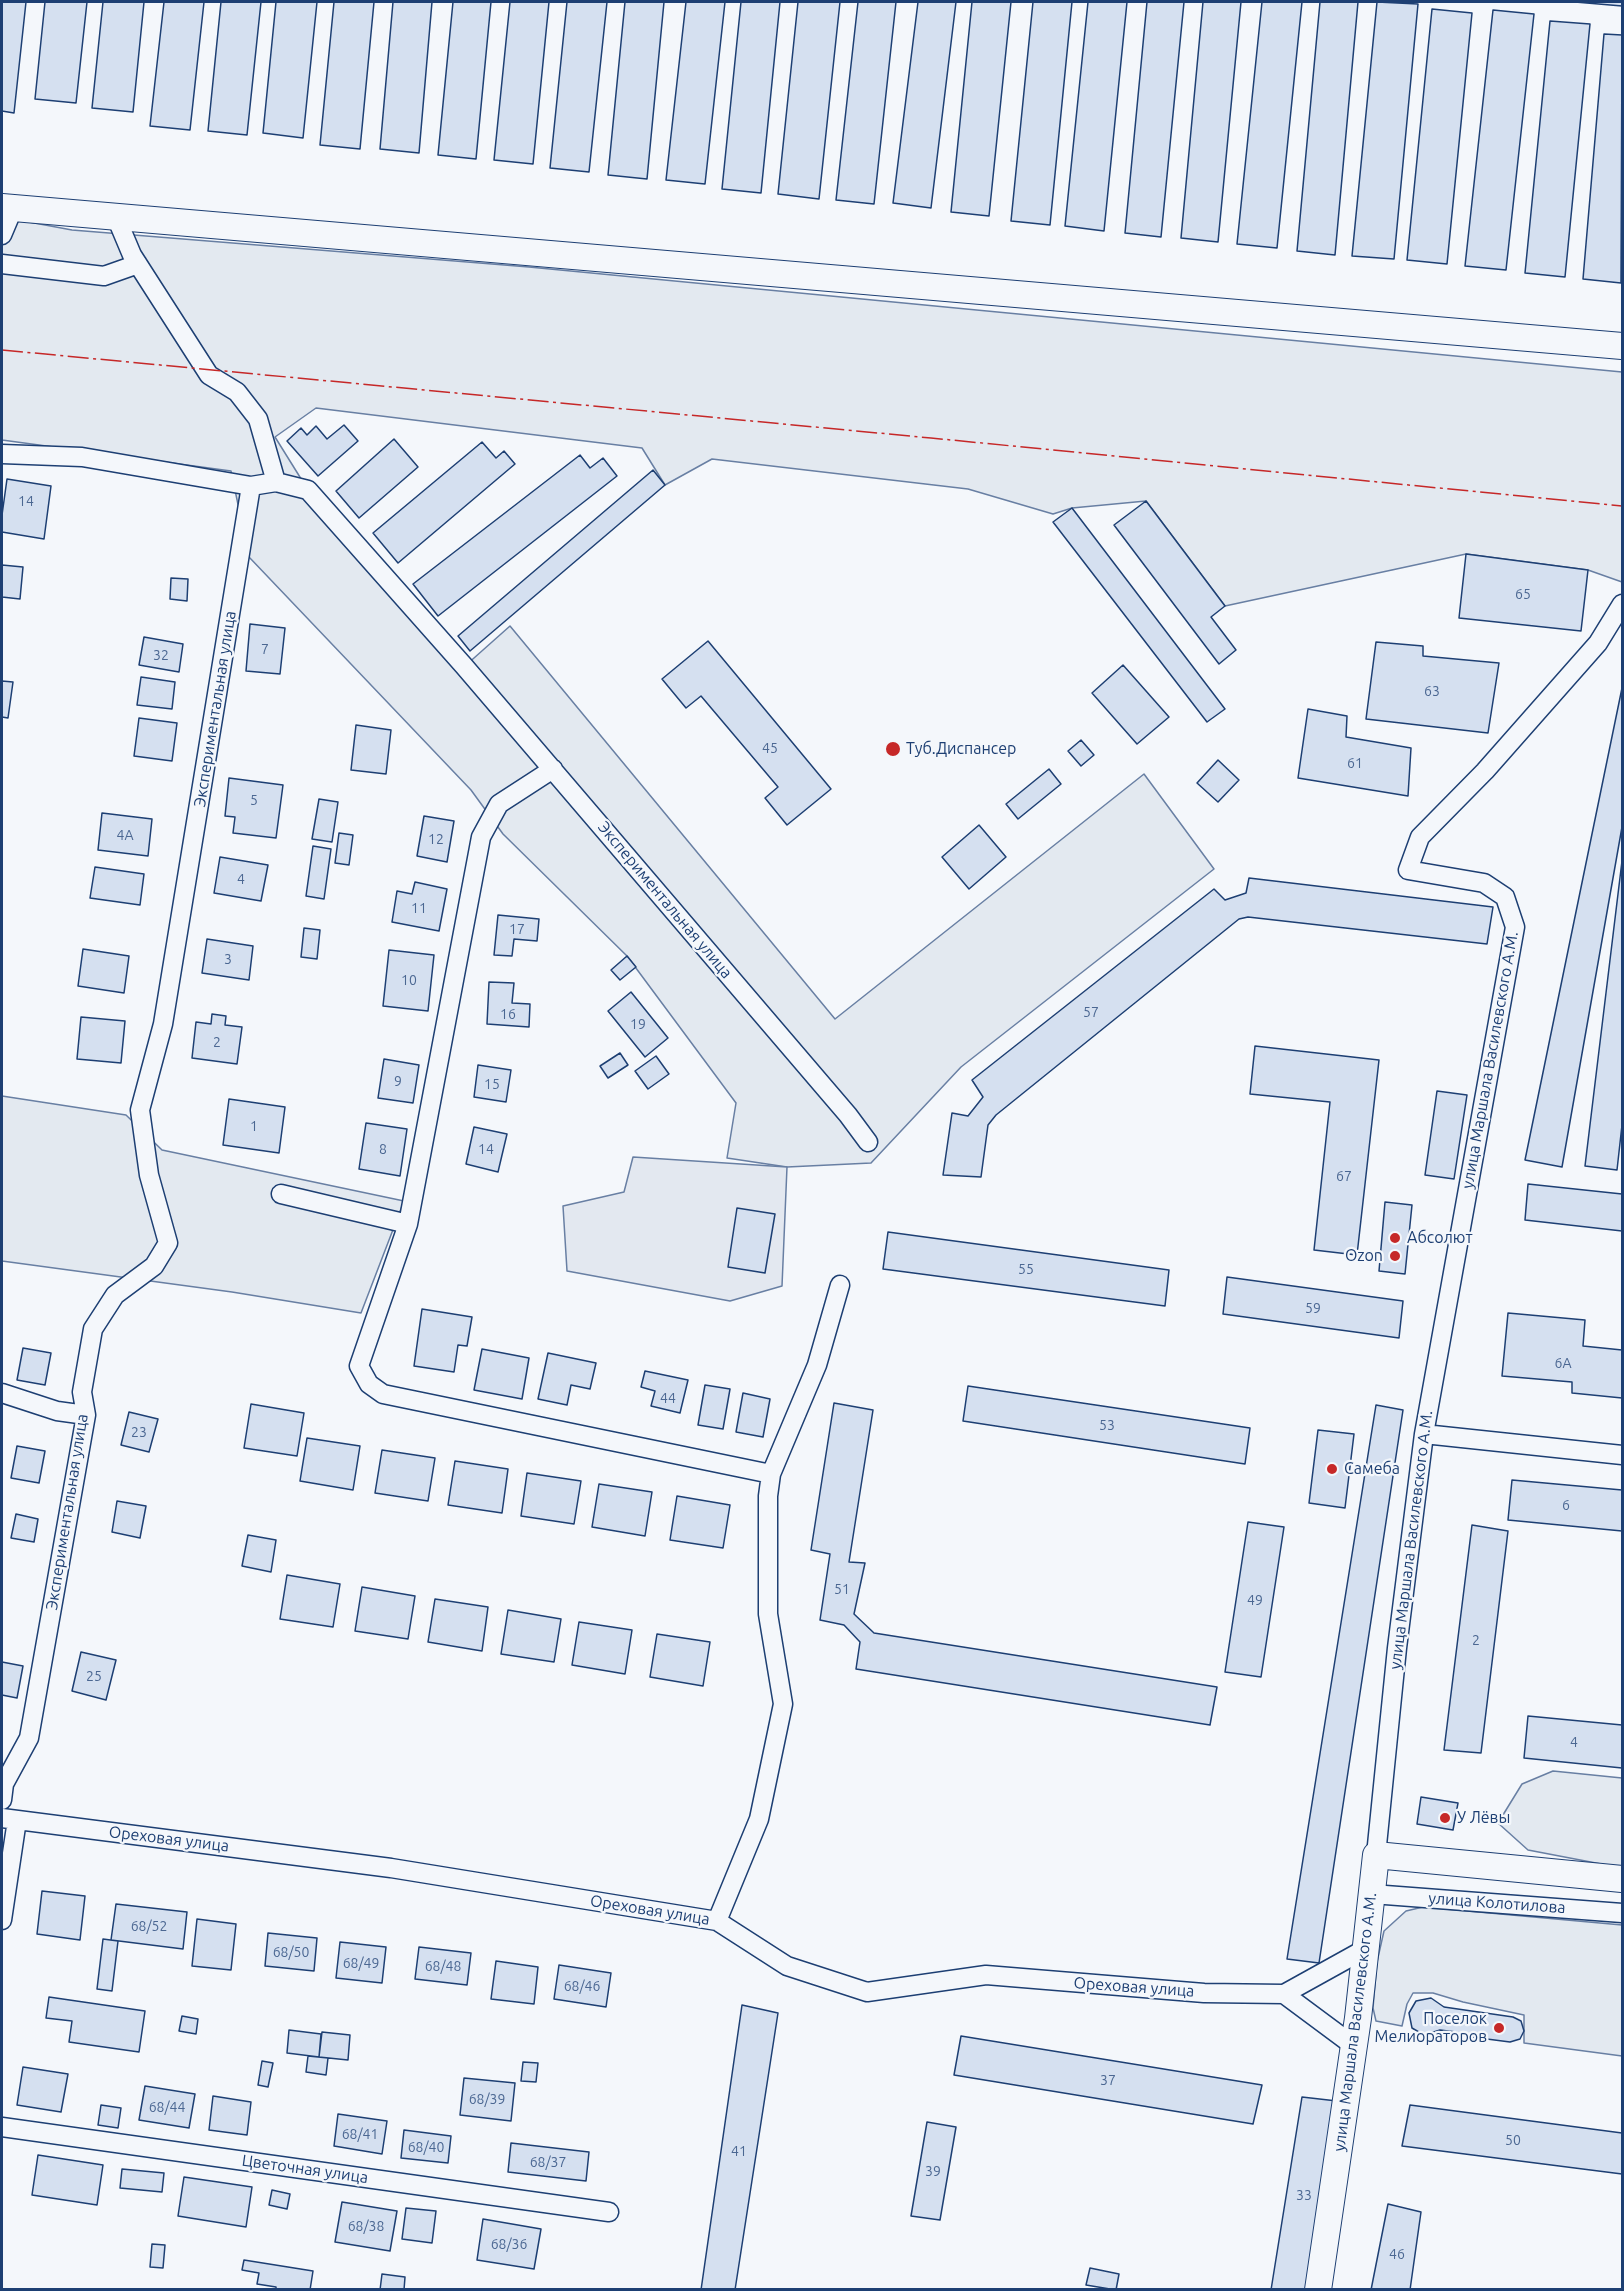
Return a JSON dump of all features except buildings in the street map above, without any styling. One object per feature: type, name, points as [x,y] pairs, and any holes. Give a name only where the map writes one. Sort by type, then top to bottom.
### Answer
[{"type":"main road","points":[[7,208],[1623,346]]},
{"type":"main road","points":[[1376,1855],[1623,1878]]},
{"type":"main road","name":"улица Маршала Василевского А.М.","points":[[1318,2289],[1354,2046],[1376,1855]]},
{"type":"street","points":[[2,235],[7,208]]},
{"type":"street","points":[[116,217],[138,264],[209,375],[237,392],[258,419],[276,482]]},
{"type":"street","points":[[2,264],[104,276],[138,264]]},
{"type":"street","points":[[2,454],[82,457],[251,486]]},
{"type":"street","name":"Экспериментальная улица","points":[[2,1800],[4,1784],[29,1738],[86,1414],[82,1392],[93,1329],[115,1295],[154,1266],[168,1243],[149,1175],[140,1110],[163,1024],[251,486],[276,482],[308,490],[553,769],[848,1115],[868,1142]]},
{"type":"street","name":"улица Маршала Василевского А.М.","points":[[1376,1855],[1397,1648],[1424,1434],[1515,927],[1505,897],[1484,883],[1408,870],[1420,837],[1485,771],[1590,651],[1623,604]]},
{"type":"street","points":[[553,769],[499,804],[481,837],[408,1224],[359,1366],[369,1383],[383,1394],[771,1474]]},
{"type":"street","points":[[281,1194],[408,1224]]},
{"type":"street","points":[[717,1921],[759,1819],[783,1704],[768,1614],[768,1496],[771,1474],[818,1365],[840,1285]]},
{"type":"street","points":[[2,1393],[57,1411],[86,1414]]},
{"type":"street","points":[[1424,1434],[1623,1455]]},
{"type":"street","points":[[2,1920],[9,1819]]},
{"type":"street","name":"Ореховая улица","points":[[9,1819],[391,1868],[717,1921],[787,1966],[867,1992],[986,1975],[1204,1993],[1284,1994],[1367,1948]]},
{"type":"street","name":"улица Колотилова","points":[[1372,1894],[1623,1913]]},
{"type":"street","points":[[1284,1994],[1354,2046]]},
{"type":"street","name":"Цветочная улица","points":[[2,2127],[609,2212]]},
{"type":"shaded area","points":[[2,217],[72,230],[529,267],[1622,372],[1622,582],[1588,570],[1466,554],[1225,606],[1146,501],[1072,508],[1053,514],[968,489],[712,459],[665,485],[642,448],[316,408],[275,437],[308,490],[465,666],[510,626],[835,1019],[1144,774],[1214,869],[961,1067],[871,1163],[787,1167],[727,1158],[736,1103],[627,956],[503,834],[471,790],[249,557],[231,471],[2,440]]},
{"type":"shaded area","points":[[2,1096],[126,1115],[162,1150],[404,1201],[361,1313],[232,1292],[2,1261]]},
{"type":"shaded area","points":[[633,1157],[787,1167],[782,1286],[730,1301],[567,1271],[563,1206],[624,1192]]},
{"type":"shaded area","points":[[1553,1771],[1622,1778],[1622,1868],[1528,1850],[1498,1823],[1522,1784]]},
{"type":"shaded area","points":[[1423,1907],[1622,1925],[1622,2056],[1524,2043],[1524,2015],[1433,1993],[1413,1993],[1407,2004],[1402,2026],[1376,2021],[1373,2008],[1377,1962],[1384,1931],[1406,1911]]},
{"type":"power","points":[[2,350],[1622,506]]},
{"type":"place","name":"Туб.Диспансер","points":[[893,749]]},
{"type":"place","name":"Абсолют","points":[[1395,1238]]},
{"type":"place","name":"Ozon","points":[[1395,1256]]},
{"type":"place","name":"Самеба","points":[[1332,1469]]},
{"type":"place","name":"У Лёвы","points":[[1445,1818]]},
{"type":"place","name":"Поселок Мелиораторов","points":[[1499,2028]]}]
